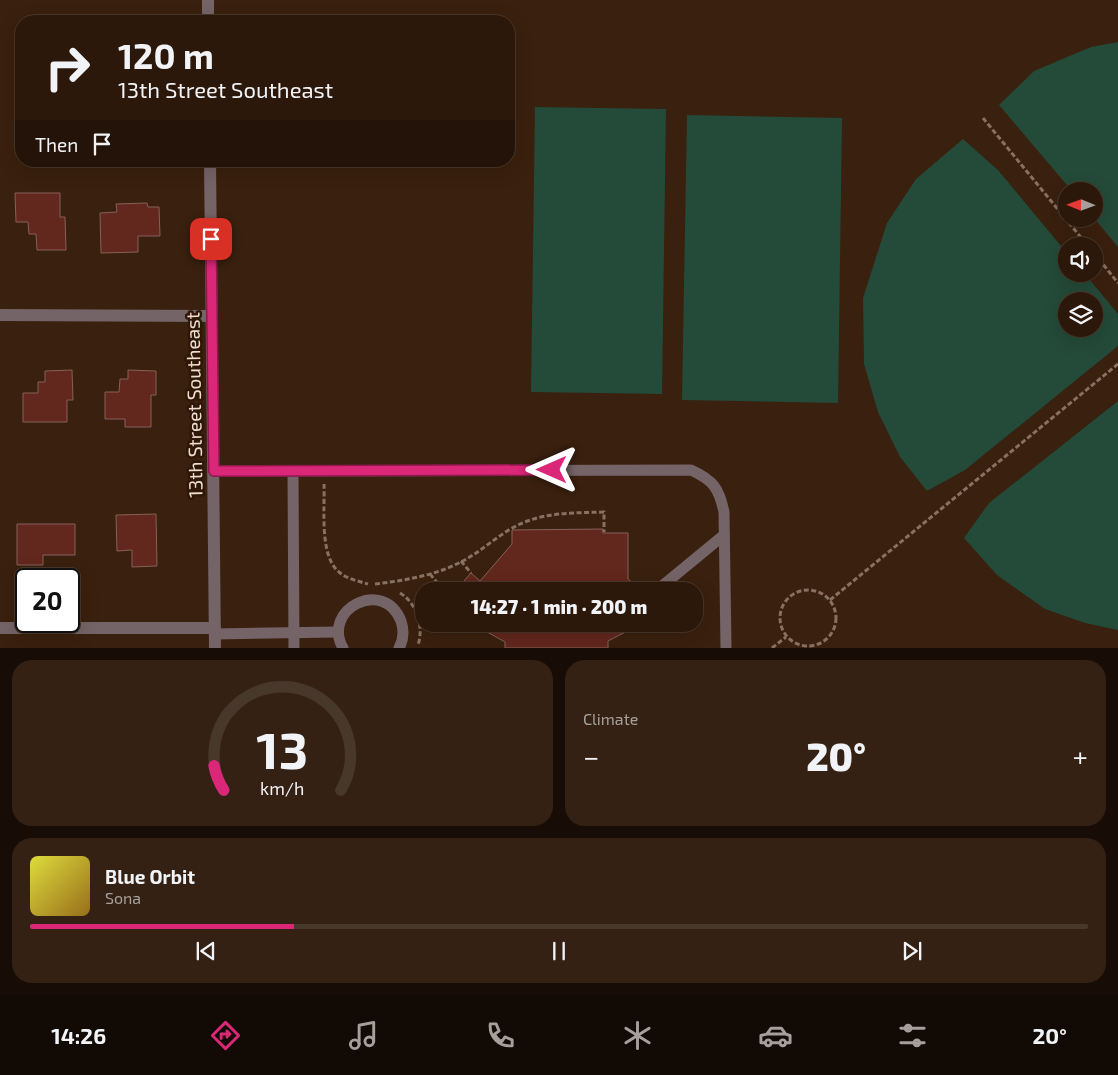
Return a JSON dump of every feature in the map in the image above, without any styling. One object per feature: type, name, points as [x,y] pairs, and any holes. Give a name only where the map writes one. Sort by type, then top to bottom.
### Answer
[{"type":"street","points":[[208,0],[208,15]]},
{"type":"street","name":"13th Street Southeast","points":[[210,167],[215,648]]},
{"type":"street","points":[[0,315],[212,316]]},
{"type":"street","points":[[0,628],[215,631]]},
{"type":"lane","points":[[293,470],[294,648]]},
{"type":"lane","points":[[214,471],[691,470],[701,474],[713,483],[720,494],[724,512],[726,648]]},
{"type":"lane","points":[[667,582],[724,535]]},
{"type":"lane","points":[[343,648],[338,632],[340,622],[345,612],[352,605],[367,600],[382,601],[395,610],[402,624],[403,635],[399,648]]},
{"type":"lane","points":[[215,631],[338,632]]},
{"type":"path","points":[[983,118],[1081,237]]},
{"type":"path","points":[[1103,264],[1118,282]]},
{"type":"path","points":[[830,600],[1118,364]]},
{"type":"path","points":[[324,470],[326,546],[329,560],[338,572],[352,580],[368,584]]},
{"type":"path","points":[[375,584],[430,574],[472,556],[504,533],[524,522],[552,514],[604,512],[604,532]]},
{"type":"path","points":[[462,561],[471,573]]},
{"type":"path","points":[[430,574],[437,582]]},
{"type":"path","points":[[811,589],[820,592],[830,600],[836,612],[836,621],[834,630],[829,638],[813,646],[803,646],[794,643],[786,636],[781,628],[781,609],[786,600],[793,594],[811,589]]},
{"type":"path","points":[[772,648],[786,636]]},
{"type":"green space","points":[[1118,42],[1118,247],[1102,228],[1103,182],[1064,182],[999,105],[1034,71],[1091,47]]},
{"type":"green space","points":[[535,107],[666,109],[662,394],[531,392]]},
{"type":"green space","points":[[687,115],[842,118],[838,403],[682,400]]},
{"type":"green space","points":[[963,139],[998,170],[1058,242],[1058,282],[1092,282],[1100,292],[1058,292],[1058,337],[1103,337],[1103,296],[1118,314],[1118,346],[965,470],[927,491],[900,457],[878,412],[864,364],[863,298],[887,223],[916,179]]},
{"type":"green space","points":[[1118,401],[1118,630],[1085,623],[1045,609],[997,575],[964,538],[989,503]]},
{"type":"building","points":[[15,193],[60,193],[60,217],[65,217],[66,250],[37,250],[36,234],[29,234],[28,222],[16,222]]},
{"type":"building","points":[[147,203],[148,207],[159,207],[160,236],[138,236],[138,252],[101,253],[100,213],[117,212],[116,204]]},
{"type":"building","points":[[72,370],[73,400],[67,400],[67,422],[23,422],[23,393],[38,393],[38,382],[45,382],[45,371]]},
{"type":"building","points":[[128,370],[156,371],[156,395],[151,395],[151,427],[125,427],[125,419],[105,419],[105,392],[119,392],[120,379],[128,379]]},
{"type":"building","points":[[156,514],[157,566],[132,567],[132,550],[117,551],[116,515]]},
{"type":"building","points":[[17,524],[75,524],[75,555],[43,555],[43,565],[17,565]]},
{"type":"building","points":[[603,529],[603,533],[628,533],[628,579],[632,582],[463,582],[471,573],[480,581],[512,544],[512,530]]},
{"type":"building","points":[[487,632],[625,632],[608,641],[608,648],[505,648],[505,642]]},
{"type":"route","points":[[211,239],[214,471],[552,470]]}]
